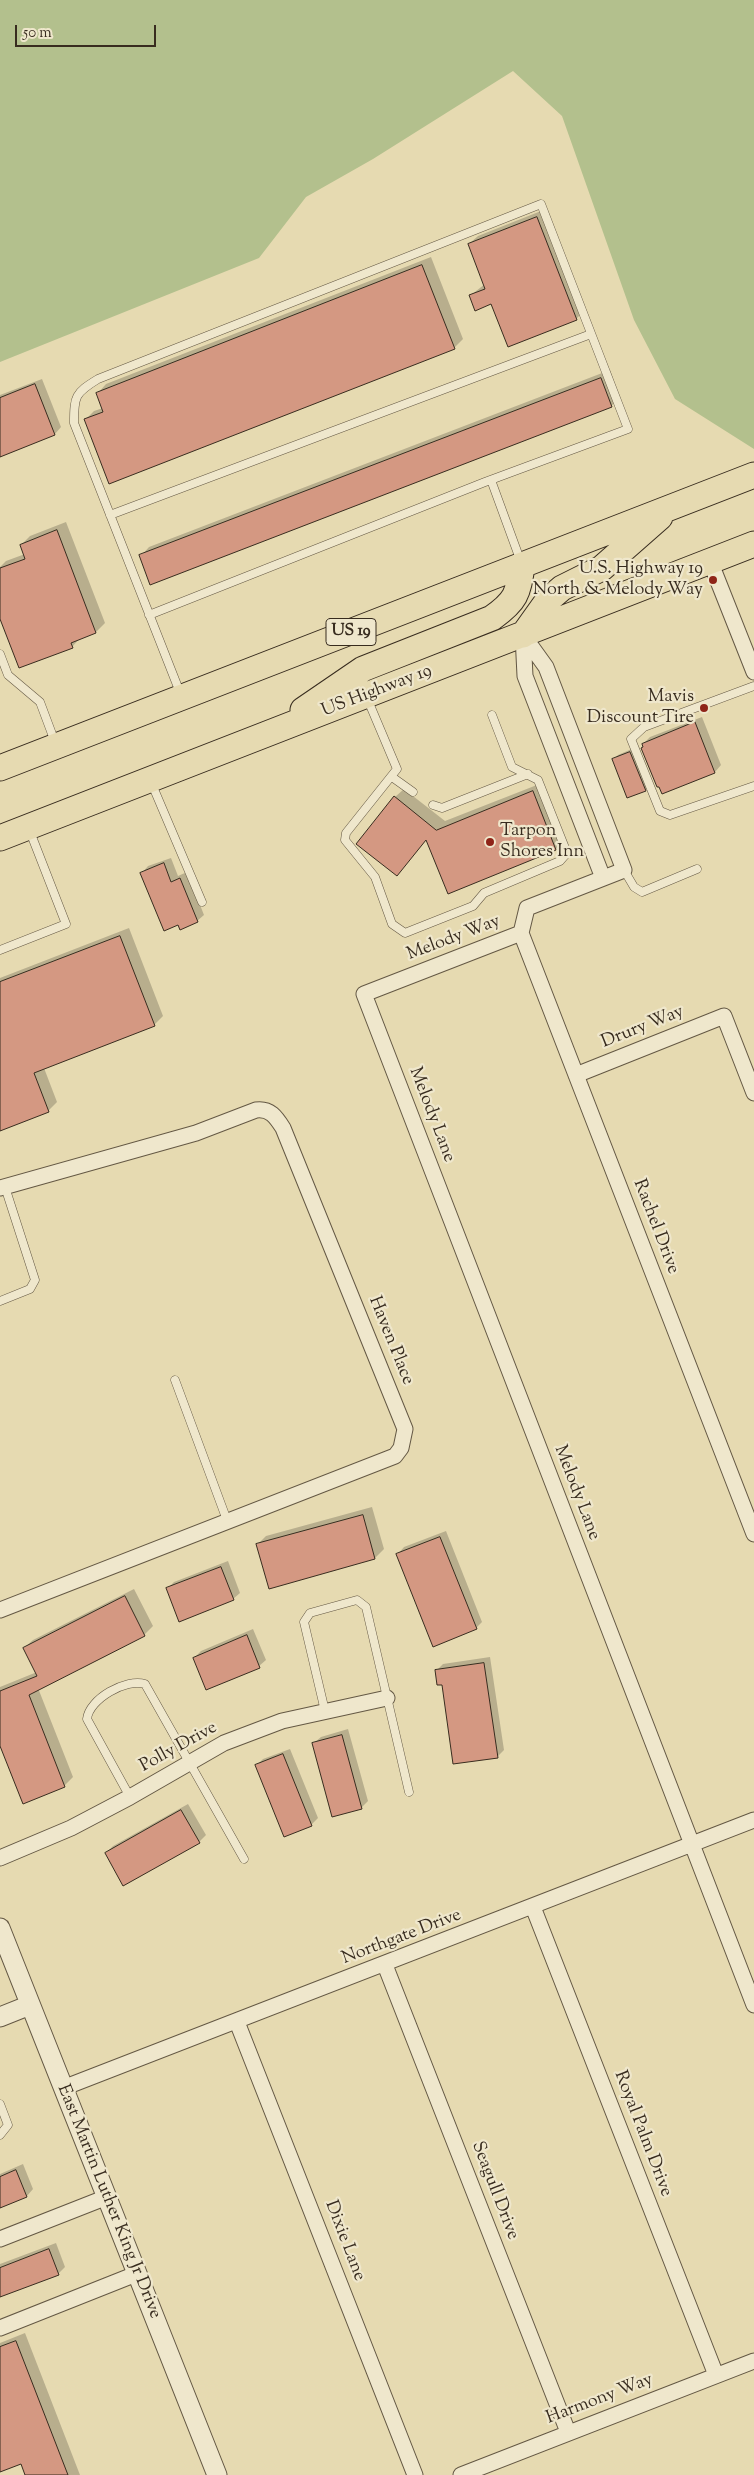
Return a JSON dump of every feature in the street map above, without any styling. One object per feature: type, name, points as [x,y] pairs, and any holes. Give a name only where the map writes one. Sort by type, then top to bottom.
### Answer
[{"type":"highway","name":"US 19","points":[[0,768],[754,475]]},
{"type":"highway","points":[[524,635],[548,600],[562,588],[602,568],[673,506]]},
{"type":"highway","name":"US Highway 19","points":[[0,838],[754,544]]},
{"type":"highway","points":[[268,734],[363,669],[492,618],[510,604],[518,591],[522,566]]},
{"type":"street","points":[[710,561],[754,672]]},
{"type":"street","points":[[524,635],[546,667],[624,870]]},
{"type":"street","points":[[524,635],[526,676],[603,878]]},
{"type":"street","name":"Melody Way","points":[[364,994],[521,933],[527,908],[624,870]]},
{"type":"street","name":"Rachel Drive","points":[[521,933],[754,1534]]},
{"type":"street","name":"Melody Lane","points":[[364,994],[754,2005]]},
{"type":"street","name":"Drury Way","points":[[576,1075],[724,1016],[754,1093]]},
{"type":"street","name":"Haven Place","points":[[0,1610],[395,1456],[401,1448],[405,1429],[284,1128],[277,1118],[264,1109],[256,1110],[196,1133],[3,1187]]},
{"type":"street","name":"Polly Drive","points":[[0,1858],[57,1834],[130,1797],[224,1743],[267,1725],[387,1698]]},
{"type":"street","name":"Northgate Drive","points":[[63,2088],[385,1965],[754,1820]]},
{"type":"street","name":"Royal Palm Drive","points":[[533,1907],[716,2376]]},
{"type":"street","name":"East Martin Luther King Jr Drive","points":[[0,1928],[217,2475]]},
{"type":"street","name":"Seagull Drive","points":[[385,1965],[568,2432]]},
{"type":"street","points":[[0,2017],[30,2005]]},
{"type":"street","name":"Dixie Lane","points":[[237,2022],[415,2475]]},
{"type":"street","points":[[0,2239],[107,2198]]},
{"type":"street","points":[[0,2328],[136,2274]]},
{"type":"street","name":"Harmony Way","points":[[461,2475],[754,2361]]},
{"type":"lane","points":[[149,615],[491,480],[628,429],[541,204],[107,375],[84,387],[74,400],[74,422],[149,615],[182,697]]},
{"type":"lane","points":[[110,515],[592,334]]},
{"type":"lane","points":[[491,480],[522,566]]},
{"type":"lane","points":[[0,654],[8,675],[40,702],[57,746]]},
{"type":"lane","points":[[754,686],[644,727],[631,739],[660,811],[670,814],[754,786]]},
{"type":"lane","points":[[366,696],[397,769],[346,833],[345,840],[375,877],[392,924],[405,933],[473,906],[484,894],[560,861],[567,853],[538,780],[512,767],[492,715]]},
{"type":"lane","points":[[433,805],[442,808],[528,774]]},
{"type":"lane","points":[[392,777],[413,792]]},
{"type":"lane","points":[[150,780],[202,902]]},
{"type":"lane","points":[[0,950],[66,924],[28,827]]},
{"type":"lane","points":[[624,870],[634,887],[642,892],[697,869]]},
{"type":"lane","points":[[0,1301],[30,1289],[35,1280],[3,1187]]},
{"type":"lane","points":[[175,1380],[228,1522]]},
{"type":"lane","points":[[325,1712],[304,1622],[310,1614],[357,1600],[366,1606],[409,1792]]},
{"type":"lane","points":[[130,1797],[87,1720],[88,1711],[94,1703],[127,1683],[136,1682],[145,1684],[244,1859]]},
{"type":"lane","points":[[0,2104],[8,2125],[0,2135]]},
{"type":"green space","points":[[0,0],[754,0],[754,449],[675,399],[634,320],[562,116],[513,71],[373,159],[306,197],[259,258],[0,362]]},
{"type":"building","points":[[537,217],[577,320],[508,347],[491,304],[475,311],[469,295],[485,289],[468,244]]},
{"type":"building","points":[[422,265],[455,349],[109,484],[84,419],[103,412],[96,393]]},
{"type":"building","points":[[601,378],[612,407],[150,585],[139,555]]},
{"type":"building","points":[[35,384],[55,435],[0,457],[0,398]]},
{"type":"building","points":[[57,530],[96,633],[71,643],[73,648],[19,668],[0,619],[0,568],[25,559],[20,545]]},
{"type":"building","points":[[695,722],[715,773],[662,794],[659,787],[657,787],[641,748],[643,747],[642,744]]},
{"type":"building","points":[[630,752],[646,791],[627,798],[612,759]]},
{"type":"building","name":"Tarpon Shores Inn","points":[[533,791],[556,850],[448,894],[426,840],[397,876],[356,844],[394,796],[436,830]]},
{"type":"building","points":[[164,863],[171,882],[180,878],[198,922],[180,930],[178,925],[164,931],[140,873]]},
{"type":"building","points":[[120,936],[155,1026],[34,1073],[49,1112],[0,1131],[0,982]]},
{"type":"building","points":[[363,1515],[375,1559],[269,1589],[256,1544]]},
{"type":"building","points":[[440,1537],[477,1629],[433,1647],[396,1554]]},
{"type":"building","points":[[221,1567],[234,1600],[179,1622],[166,1588]]},
{"type":"building","points":[[125,1596],[145,1636],[29,1695],[65,1787],[23,1804],[0,1746],[0,1691],[37,1676],[23,1648]]},
{"type":"building","points":[[247,1635],[260,1668],[206,1690],[193,1658]]},
{"type":"building","points":[[484,1663],[498,1758],[453,1764],[442,1685],[437,1685],[435,1670]]},
{"type":"building","points":[[342,1735],[362,1809],[332,1817],[312,1743]]},
{"type":"building","points":[[283,1754],[312,1826],[284,1837],[255,1765]]},
{"type":"building","points":[[181,1810],[200,1843],[123,1886],[105,1853]]},
{"type":"building","points":[[16,2170],[27,2197],[0,2208],[0,2177]]},
{"type":"building","points":[[49,2249],[59,2275],[0,2297],[0,2268]]},
{"type":"building","points":[[16,2341],[68,2475],[25,2475],[21,2464],[0,2472],[0,2347]]},
{"type":"place","name":"U.S. Highway 19 North & Melody Way","points":[[713,580]]},
{"type":"place","name":"Mavis Discount Tire","points":[[704,708]]},
{"type":"place","name":"Tarpon Shores Inn","points":[[490,842]]}]
